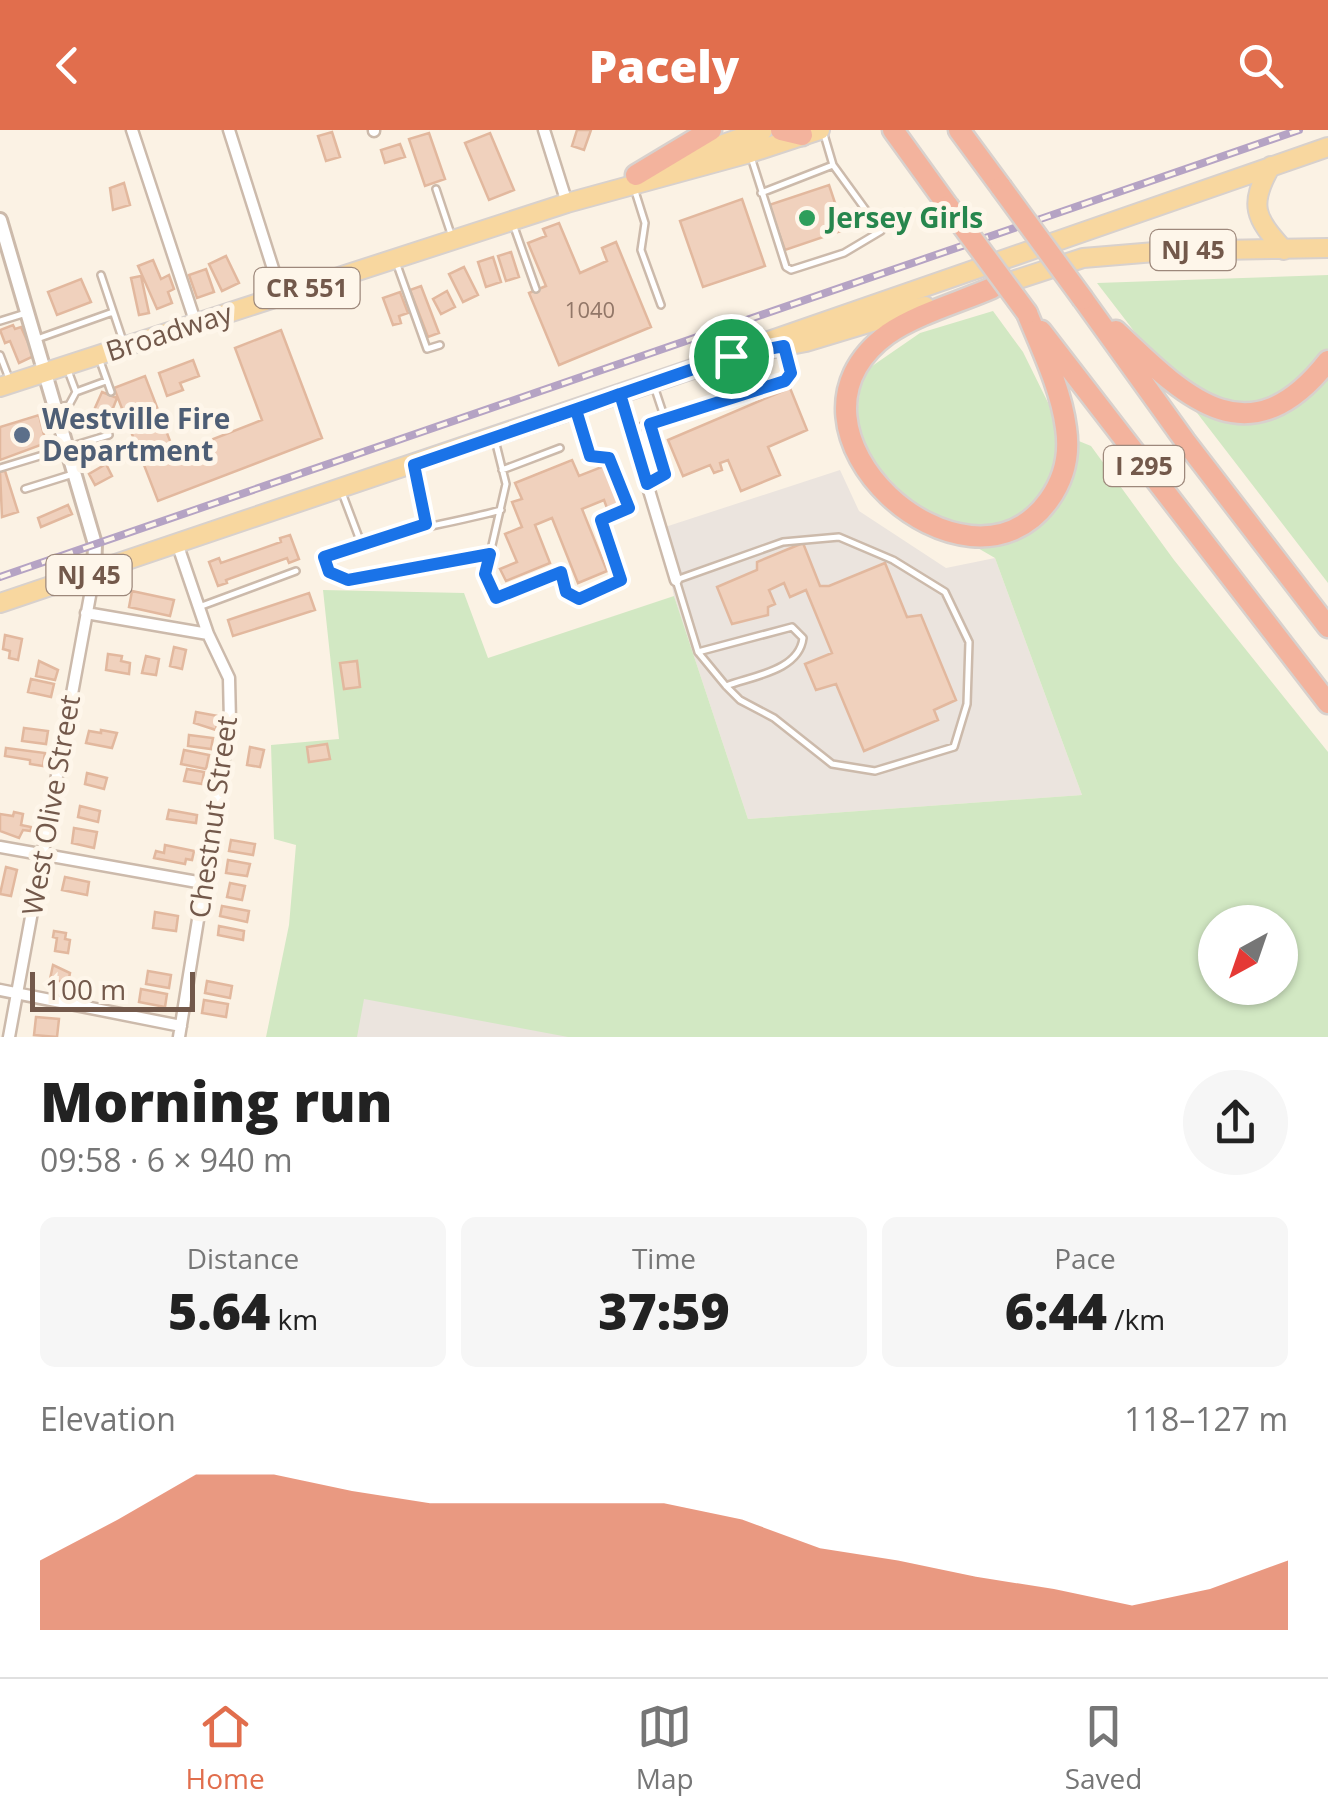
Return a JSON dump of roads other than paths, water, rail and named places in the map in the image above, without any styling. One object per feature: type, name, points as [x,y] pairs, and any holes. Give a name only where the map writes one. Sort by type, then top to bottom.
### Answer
[{"type":"highway","points":[[633,178],[711,130]]},
{"type":"highway","points":[[780,130],[815,132]]},
{"type":"highway","name":"I 295","points":[[960,130],[1174,427],[1328,627]]},
{"type":"highway","name":"I 295","points":[[895,133],[1027,314],[1328,703]]},
{"type":"highway","points":[[992,288],[890,333],[858,369],[848,391],[845,412],[850,440],[866,473],[893,502],[954,534],[985,537],[1019,529],[1042,510],[1060,483],[1066,464],[1066,428],[1057,391],[1027,314]]},
{"type":"highway","points":[[1083,299],[1182,392],[1220,411],[1247,413],[1273,405],[1304,387],[1328,361]]},
{"type":"highway","points":[[1260,618],[1328,712]]},
{"type":"main road","name":"Broadway","points":[[5,385],[566,203],[763,130]]},
{"type":"main road","name":"Broadway","points":[[633,178],[750,153],[815,132]]},
{"type":"main road","name":"NJ 45","points":[[0,603],[576,410],[804,326],[1328,147]]},
{"type":"main road","points":[[1271,166],[1259,187],[1256,211],[1284,250]]},
{"type":"main road","name":"NJ 45","points":[[725,358],[884,319],[1083,258],[1168,251],[1328,248]]},
{"type":"street","points":[[132,130],[196,324]]},
{"type":"street","points":[[229,130],[282,296]]},
{"type":"street","points":[[544,130],[566,203]]},
{"type":"street","points":[[0,220],[95,544],[94,574]]},
{"type":"street","points":[[620,394],[676,580]]},
{"type":"street","name":"Chestnut Street","points":[[178,546],[208,634],[229,678],[230,722],[180,1031]]},
{"type":"street","name":"West Olive Street","points":[[10,1037],[94,574]]},
{"type":"street","points":[[86,613],[208,634]]},
{"type":"street","points":[[0,847],[203,883]]},
{"type":"street","points":[[0,990],[180,1031]]},
{"type":"lane","points":[[750,153],[788,269],[844,253],[880,229],[833,165],[815,132]]},
{"type":"lane","points":[[761,193],[833,165]]},
{"type":"lane","points":[[633,178],[645,224],[641,250],[661,305]]},
{"type":"lane","points":[[436,189],[453,240]]},
{"type":"lane","points":[[512,221],[536,289]]},
{"type":"lane","points":[[395,259],[427,349],[440,346]]},
{"type":"lane","points":[[101,275],[124,347]]},
{"type":"lane","points":[[0,322],[28,312]]},
{"type":"lane","points":[[37,339],[113,312]]},
{"type":"lane","points":[[631,430],[788,378],[791,373],[784,346]]},
{"type":"lane","points":[[0,355],[5,385]]},
{"type":"lane","points":[[98,356],[111,392]]},
{"type":"lane","points":[[725,358],[730,398]]},
{"type":"lane","points":[[66,366],[76,392]]},
{"type":"lane","points":[[53,409],[68,405],[76,392],[107,381]]},
{"type":"lane","points":[[653,383],[665,419]]},
{"type":"lane","points":[[494,437],[506,484],[485,574],[496,598],[561,572],[566,592],[579,599],[621,580],[601,520],[629,508],[609,458],[590,456],[576,410]]},
{"type":"lane","points":[[647,484],[665,474],[650,424]]},
{"type":"lane","points":[[0,468],[108,435]]},
{"type":"lane","points":[[502,470],[560,448]]},
{"type":"lane","points":[[414,465],[426,524]]},
{"type":"lane","points":[[25,490],[73,474]]},
{"type":"lane","points":[[341,490],[361,543]]},
{"type":"lane","points":[[490,554],[348,580],[329,572],[324,557],[426,524],[452,524],[501,510]]},
{"type":"lane","points":[[839,537],[893,560],[945,592],[969,642],[967,704],[954,747],[875,771],[832,764],[726,686],[698,652],[676,580],[783,542],[839,537]]},
{"type":"lane","points":[[199,607],[296,572]]},
{"type":"lane","points":[[698,652],[792,627],[803,638],[802,646],[788,664],[726,686]]},
{"type":"railway","points":[[0,577],[1299,130]]},
{"type":"place","name":"Jersey Girls","points":[[807,218]]},
{"type":"place","name":"Westville Fire Department","points":[[22,435]]}]
